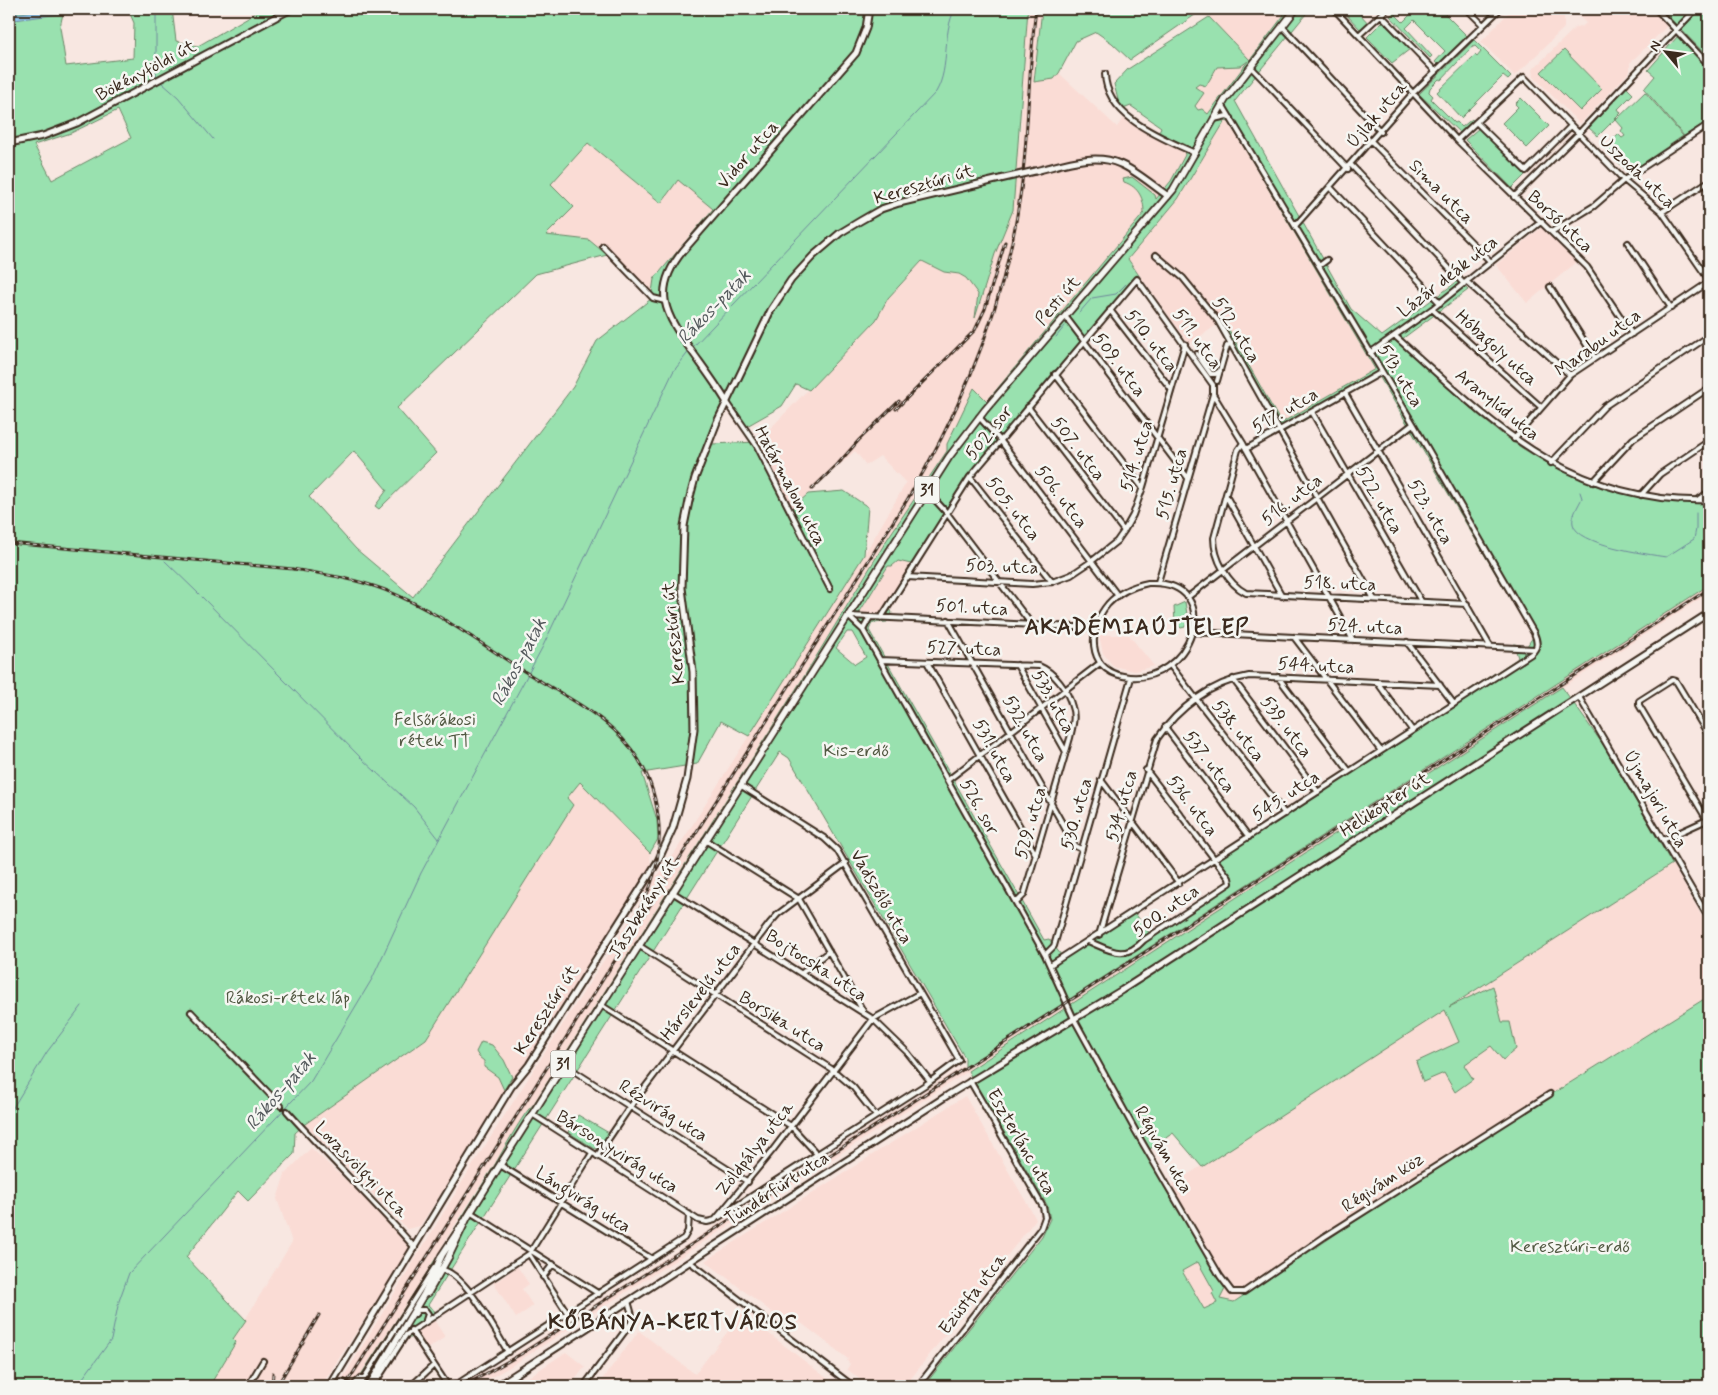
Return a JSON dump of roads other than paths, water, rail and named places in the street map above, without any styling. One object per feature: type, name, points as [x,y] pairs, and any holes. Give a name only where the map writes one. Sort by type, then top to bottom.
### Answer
[{"type":"main road","name":"Pesti út","points":[[848,616],[956,447],[979,417],[1168,196],[1222,104],[1296,9]]},
{"type":"main road","name":"Jászberényi út","points":[[372,1386],[469,1215],[638,945],[848,616]]},
{"type":"main road","name":"Jászberényi út","points":[[436,1271],[442,1255],[457,1229],[469,1215]]},
{"type":"street","name":"Bökényföldi út","points":[[9,143],[43,136],[77,123],[291,9]]},
{"type":"street","name":"Vidor utca","points":[[673,323],[665,301],[665,282],[673,264],[856,53],[866,28],[869,9]]},
{"type":"street","name":"Borsó utca","points":[[1334,9],[1457,140],[1587,266],[1632,334]]},
{"type":"street","points":[[1359,35],[1387,9]]},
{"type":"street","points":[[1467,9],[1483,25]]},
{"type":"street","name":"Újlak utca","points":[[1295,226],[1350,167],[1412,94],[1500,9]]},
{"type":"street","points":[[1656,9],[1674,30],[1708,63]]},
{"type":"street","points":[[1514,197],[1579,133],[1674,30],[1696,9]]},
{"type":"street","points":[[1381,15],[1436,72]]},
{"type":"street","points":[[1282,26],[1381,132]]},
{"type":"street","points":[[1252,67],[1465,283],[1570,375]]},
{"type":"street","points":[[1105,74],[1111,96],[1130,118],[1194,153]]},
{"type":"street","points":[[1457,140],[1524,77],[1579,133]]},
{"type":"street","name":"513. utca","points":[[1222,104],[1413,424],[1534,633],[1538,640],[1535,649]]},
{"type":"street","points":[[1214,119],[1227,116],[1232,119]]},
{"type":"street","name":"Borsó utca","points":[[1476,122],[1526,171],[1571,126]]},
{"type":"street","points":[[1553,231],[1594,206],[1624,180],[1709,124]]},
{"type":"street","name":"Uszoda utca","points":[[1579,133],[1624,180],[1662,212],[1709,281]]},
{"type":"street","name":"Sima utca","points":[[1372,142],[1491,262]]},
{"type":"street","name":"Keresztúri út","points":[[330,1384],[512,1087],[529,1065],[658,861],[673,828],[687,779],[694,716],[692,658],[682,588],[684,526],[695,478],[726,402],[780,296],[800,269],[840,233],[880,209],[899,203],[1081,161],[1106,160],[1128,168],[1168,196]]},
{"type":"street","points":[[1662,212],[1709,181]]},
{"type":"street","points":[[1331,188],[1440,303]]},
{"type":"street","name":"Lázár deák utca","points":[[1370,353],[1440,303],[1542,221]]},
{"type":"street","points":[[1628,243],[1671,308]]},
{"type":"street","points":[[604,246],[653,298],[665,301]]},
{"type":"street","name":"512. utca","points":[[1156,255],[1183,278],[1218,321],[1374,599]]},
{"type":"street","points":[[1319,266],[1327,260]]},
{"type":"street","name":"502. sor","points":[[881,618],[946,512],[970,477],[1136,279]]},
{"type":"street","name":"511. utca","points":[[1136,279],[1213,385],[1213,394],[1242,443]]},
{"type":"street","name":"Marabu utca","points":[[1514,439],[1570,375],[1709,281]]},
{"type":"street","points":[[1550,287],[1595,358]]},
{"type":"street","name":"Hóbagoly utca","points":[[1432,309],[1541,407]]},
{"type":"street","name":"510. utca","points":[[1110,310],[1171,389]]},
{"type":"street","name":"509. utca","points":[[1065,316],[1188,478]]},
{"type":"street","name":"Határmalom utca","points":[[673,323],[757,446],[830,589]]},
{"type":"street","name":"Aranylúd utca","points":[[1395,336],[1514,439],[1551,462],[1593,482],[1641,495],[1709,500]]},
{"type":"street","points":[[1551,462],[1605,406],[1709,336]]},
{"type":"street","points":[[1218,381],[1227,346],[1231,343]]},
{"type":"street","name":"514. utca","points":[[1092,561],[1117,541],[1133,515],[1185,344]]},
{"type":"street","name":"511. utca","points":[[1197,354],[1210,374],[1215,374],[1220,370]]},
{"type":"street","name":"517. utca","points":[[1242,443],[1246,450],[1382,372]]},
{"type":"street","points":[[1055,374],[1143,487]]},
{"type":"street","points":[[1593,482],[1634,439],[1709,388]]},
{"type":"street","points":[[721,393],[728,394],[732,389]]},
{"type":"street","name":"523. utca","points":[[1345,393],[1490,646]]},
{"type":"street","name":"515. utca","points":[[1158,582],[1213,394]]},
{"type":"street","name":"507. utca","points":[[1028,407],[1124,531]]},
{"type":"street","name":"522. utca","points":[[1312,412],[1421,602]]},
{"type":"street","name":"506. utca","points":[[979,417],[1000,440],[1118,596]]},
{"type":"street","name":"516. utca","points":[[1188,597],[1413,424]]},
{"type":"street","points":[[1641,495],[1660,474],[1709,441]]},
{"type":"street","name":"517. utca","points":[[1224,570],[1214,542],[1238,450],[1242,443]]},
{"type":"street","points":[[1246,450],[1353,640]]},
{"type":"street","name":"505. utca","points":[[970,477],[1052,582]]},
{"type":"street","points":[[927,491],[946,512],[1032,624]]},
{"type":"street","points":[[1697,500],[1709,492]]},
{"type":"street","points":[[1226,496],[1282,596]]},
{"type":"street","name":"503. utca","points":[[907,577],[1032,584],[1052,582],[1071,575],[1092,561]]},
{"type":"street","name":"518. utca","points":[[1224,570],[1238,589],[1246,593],[1467,604]]},
{"type":"street","points":[[1158,582],[1175,587],[1188,597],[1194,613],[1193,632],[1182,653],[1170,665],[1150,675],[1131,678],[1117,675],[1100,663],[1093,647],[1094,628],[1107,605],[1118,596],[1141,584],[1158,582]]},
{"type":"street","name":"Helikopter út","points":[[1074,1019],[1709,613]]},
{"type":"street","name":"501. utca","points":[[848,616],[1094,628]]},
{"type":"street","name":"526. sor","points":[[848,616],[863,630],[1046,954],[1074,1019]]},
{"type":"street","points":[[863,630],[870,617]]},
{"type":"street","name":"532. utca","points":[[948,620],[1075,846],[1081,849]]},
{"type":"street","name":"524. utca","points":[[1193,632],[1535,649]]},
{"type":"street","points":[[1294,637],[1381,751]]},
{"type":"street","points":[[1407,642],[1454,704]]},
{"type":"street","name":"545. utca","points":[[1050,965],[1215,860],[1535,649]]},
{"type":"street","name":"527. utca","points":[[880,660],[1039,666],[1052,671],[1064,692]]},
{"type":"street","name":"531. utca","points":[[927,662],[1036,855]]},
{"type":"street","points":[[948,780],[1100,663]]},
{"type":"street","name":"533. utca","points":[[1017,665],[1066,752]]},
{"type":"street","name":"538. utca","points":[[1170,665],[1285,814]]},
{"type":"street","points":[[1278,677],[1349,771]]},
{"type":"street","name":"544. utca","points":[[1196,699],[1214,686],[1233,679],[1278,677],[1440,685]]},
{"type":"street","name":"530. utca","points":[[1046,954],[1054,946],[1131,678]]},
{"type":"street","name":"539. utca","points":[[1233,679],[1318,792]]},
{"type":"street","points":[[1663,840],[1708,819],[1638,705],[1639,701],[1672,680],[1676,681],[1709,736]]},
{"type":"street","points":[[1377,682],[1412,730]]},
{"type":"street","name":"529. utca","points":[[1016,903],[1024,896],[1074,722],[1072,707],[1064,692]]},
{"type":"street","name":"Újmajori utca","points":[[1579,697],[1709,915]]},
{"type":"street","name":"534. utca","points":[[1099,935],[1146,770],[1157,739],[1165,727],[1196,699]]},
{"type":"street","name":"537. utca","points":[[1165,727],[1249,837]]},
{"type":"street","name":"536. utca","points":[[1146,770],[1215,860]]},
{"type":"street","points":[[1101,780],[1179,883]]},
{"type":"street","name":"Vadszőlő utca","points":[[740,785],[824,838],[837,850],[846,863],[959,1060],[930,1081]]},
{"type":"street","points":[[705,840],[799,899],[864,1013]]},
{"type":"street","name":"500. utca","points":[[1088,941],[1115,953],[1136,950],[1144,940],[1229,886],[1230,878],[1215,860]]},
{"type":"street","name":"Hárslevelű utca","points":[[598,1156],[630,1107],[778,914],[846,863]]},
{"type":"street","name":"Bojtocska utca","points":[[672,892],[873,1019],[908,1052],[930,1081]]},
{"type":"street","name":"Borsika utca","points":[[638,945],[715,996],[834,1070],[854,1087],[876,1116]]},
{"type":"street","points":[[802,974],[829,950]]},
{"type":"street","name":"Zöldpálya utca","points":[[689,1214],[704,1222],[711,1222],[718,1217],[748,1182],[873,1019],[920,993]]},
{"type":"street","points":[[601,1005],[791,1126],[817,1154]]},
{"type":"street","points":[[191,1012],[281,1106]]},
{"type":"street","name":"Tündérfürt utca","points":[[497,1386],[970,1081],[1074,1019]]},
{"type":"street","name":"Régivám utca","points":[[1074,1019],[1202,1245],[1232,1292]]},
{"type":"street","name":"Rézvirág utca","points":[[563,1064],[748,1182]]},
{"type":"street","points":[[718,1217],[930,1081]]},
{"type":"street","name":"Eszterlánc utca","points":[[970,1081],[1042,1207],[1045,1217]]},
{"type":"street","name":"Régivám köz","points":[[1232,1292],[1244,1292],[1324,1237],[1550,1094]]},
{"type":"street","name":"Lovasvölgyi utca","points":[[287,1112],[376,1204],[415,1248]]},
{"type":"street","name":"Bársonyvirág utca","points":[[532,1114],[689,1214]]},
{"type":"street","points":[[448,1386],[412,1330],[530,1252],[592,1153]]},
{"type":"street","name":"Lángvirág utca","points":[[500,1165],[652,1259]]},
{"type":"street","points":[[454,1386],[684,1238],[688,1231],[689,1214]]},
{"type":"street","points":[[469,1215],[553,1264],[599,1294]]},
{"type":"street","name":"Ezüstfa utca","points":[[918,1386],[1041,1228],[1045,1217]]},
{"type":"street","points":[[530,1252],[568,1314]]},
{"type":"street","points":[[690,1262],[853,1386]]},
{"type":"street","points":[[544,1277],[553,1264]]},
{"type":"street","points":[[436,1271],[457,1278],[470,1292],[508,1352]]},
{"type":"street","name":"Jászberényi út","points":[[359,1386],[436,1271]]},
{"type":"street","points":[[584,1386],[631,1323],[632,1316],[628,1301]]},
{"type":"street","name":"Jászberényi út","points":[[405,1325],[418,1310],[427,1312]]},
{"type":"street","points":[[426,1320],[427,1312],[436,1314]]},
{"type":"street","name":"Jászberényi út","points":[[372,1386],[404,1337],[412,1330]]},
{"type":"street","name":"Keresztúri út","points":[[330,1384],[361,1336]]},
{"type":"street","points":[[248,1386],[263,1361]]},
{"type":"street","points":[[330,1384],[343,1382],[352,1386],[372,1365]]},
{"type":"street","points":[[411,1386],[434,1365]]},
{"type":"street","points":[[342,1367],[340,1374],[343,1382]]},
{"type":"street","points":[[330,1384],[338,1386]]},
{"type":"water","points":[[60,9],[60,14],[14,20],[13,14]]},
{"type":"waterway","points":[[156,9],[156,76]]},
{"type":"waterway","name":"Rákos-patak","points":[[693,347],[936,92],[941,82],[948,29],[955,9]]},
{"type":"waterway","points":[[162,83],[178,97],[213,139]]},
{"type":"waterway","points":[[1079,313],[1092,298],[1116,294],[1128,282]]},
{"type":"waterway","points":[[1056,337],[1065,326]]},
{"type":"waterway","name":"Rákos-patak","points":[[77,1386],[111,1340],[119,1301],[129,1273],[311,1081],[372,979],[421,873],[542,648],[673,372],[690,350]]},
{"type":"waterway","points":[[1580,492],[1582,498],[1574,514],[1573,521],[1577,531],[1599,543],[1644,554],[1666,557],[1694,539],[1696,513]]},
{"type":"waterway","points":[[165,561],[199,594]]},
{"type":"waterway","points":[[202,597],[363,760],[414,807],[439,839]]},
{"type":"waterway","points":[[9,1114],[47,1052],[82,1006]]},
{"type":"railway","points":[[345,1386],[907,500],[947,427],[965,389],[994,312],[1014,231],[1024,167],[1031,54],[1036,9]]},
{"type":"railway","points":[[896,409],[975,330],[985,309],[1005,242]]},
{"type":"railway","points":[[836,466],[859,440],[899,401]]},
{"type":"railway","points":[[812,489],[841,461]]},
{"type":"railway","points":[[9,543],[293,569],[374,586],[420,606],[592,713],[614,730],[631,749],[644,769],[653,792],[658,816],[659,840],[656,864],[650,888],[639,910]]},
{"type":"railway","points":[[464,1386],[521,1354],[1709,589]]},
{"type":"railway","points":[[277,1386],[319,1315]]},
{"type":"railway","points":[[272,1386],[273,1373]]},
{"type":"district","name":"AKADÉMIAÚJTELEP","points":[[1137,628]]},
{"type":"district","name":"KŐBÁNYA-KERTVÁROS","points":[[673,1323]]},
{"type":"park label","name":"Felsőrákosi rétek TT","points":[[435,730]]},
{"type":"park label","name":"Kis-erdő","points":[[856,751]]},
{"type":"park label","name":"Rákosi-rétek láp","points":[[288,998]]},
{"type":"park label","name":"Keresztúri-erdő","points":[[1570,1247]]}]
